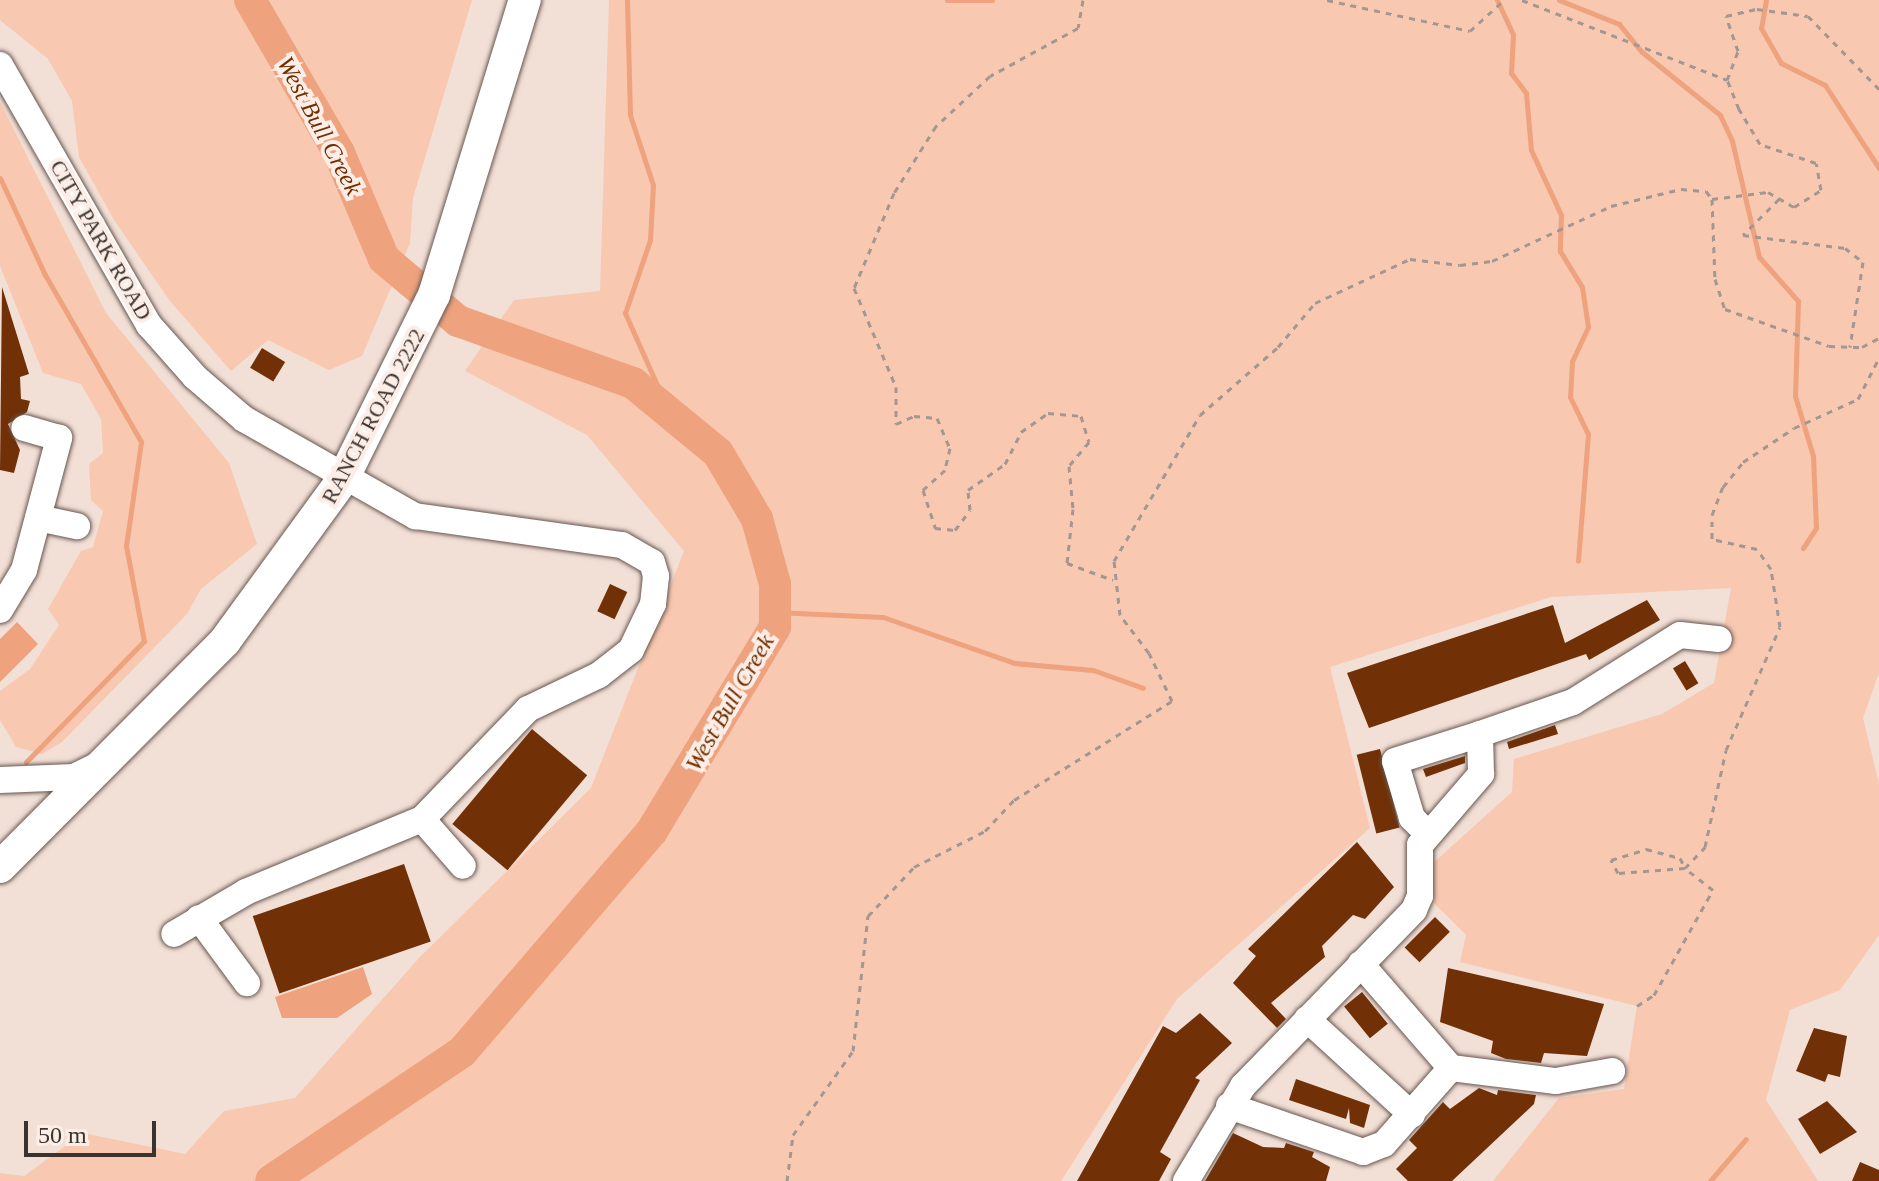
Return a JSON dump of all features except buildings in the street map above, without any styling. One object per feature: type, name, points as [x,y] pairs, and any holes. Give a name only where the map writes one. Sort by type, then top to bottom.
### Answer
[{"type":"main road","name":"RANCH ROAD 2222","points":[[0,866],[108,762],[255,606],[343,479],[392,389],[458,231],[525,0]]},
{"type":"street","name":"CITY PARK ROAD","points":[[0,65],[129,295],[169,351],[244,419],[343,479],[438,523],[622,545],[652,562],[656,576],[653,604],[631,650],[599,675],[528,709],[422,819]]},
{"type":"street","points":[[0,610],[24,570],[59,438],[24,428]]},
{"type":"street","points":[[38,518],[77,526]]},
{"type":"street","points":[[1428,834],[1412,818],[1395,761],[1573,702],[1680,635],[1719,639]]},
{"type":"street","points":[[1186,1181],[1229,1106],[1307,1019],[1418,904],[1418,851],[1428,834],[1481,774],[1480,734]]},
{"type":"street","points":[[0,780],[74,777],[108,762]]},
{"type":"street","points":[[174,934],[246,892],[422,819],[463,866]]},
{"type":"street","points":[[199,918],[247,983]]},
{"type":"street","points":[[1361,964],[1451,1068],[1556,1081],[1612,1071]]},
{"type":"street","points":[[1307,1019],[1412,1115]]},
{"type":"street","points":[[1229,1106],[1368,1153],[1412,1115],[1451,1068]]},
{"type":"path","points":[[1083,0],[1078,28],[990,76],[936,126],[894,193],[854,288],[876,353],[896,387],[896,424],[914,416],[937,418],[950,448],[945,470],[923,490],[935,528],[955,530],[970,510],[968,490],[1005,464],[1021,432],[1048,413],[1081,416],[1089,442],[1069,466],[1073,509],[1067,563],[1113,580]]},
{"type":"path","points":[[1327,0],[1470,31],[1504,0]]},
{"type":"path","points":[[1522,0],[1727,80],[1760,144],[1816,163],[1821,190],[1794,207],[1768,192],[1712,199]]},
{"type":"path","points":[[1727,80],[1738,51],[1726,16],[1757,9],[1808,16],[1879,89]]},
{"type":"path","points":[[787,1181],[793,1135],[853,1051],[868,916],[914,867],[985,831],[1014,800],[1172,701],[1149,653],[1120,615],[1113,580],[1114,561],[1200,415],[1278,347],[1315,303],[1410,259],[1460,265],[1492,261],[1611,206],[1681,189],[1706,191],[1712,199],[1715,279],[1725,309],[1829,346],[1850,347],[1879,338]]},
{"type":"path","points":[[1779,199],[1743,235],[1845,248],[1863,262],[1850,347]]},
{"type":"path","points":[[1637,1006],[1654,995],[1713,890],[1685,868],[1680,858],[1646,849],[1611,860],[1618,873],[1685,868],[1705,847],[1726,750],[1780,627],[1771,569],[1757,549],[1712,539],[1712,515],[1723,487],[1743,462],[1794,428],[1858,399],[1879,358]]},
{"type":"shaded area","points":[[0,0],[472,0],[413,198],[410,243],[362,356],[329,370],[268,340],[231,371],[170,301],[114,220],[79,157],[72,101],[48,59],[0,20]]},
{"type":"shaded area","points":[[609,0],[1879,0],[1879,673],[1863,718],[1879,784],[1879,935],[1840,990],[1790,1010],[1766,1100],[1818,1181],[1493,1181],[1559,1098],[1624,1089],[1637,1006],[1460,962],[1466,935],[1434,903],[1433,863],[1512,792],[1514,759],[1662,714],[1714,683],[1731,588],[1551,597],[1330,667],[1370,828],[1177,999],[1061,1181],[0,1181],[0,1173],[24,1176],[83,1133],[185,1154],[224,1111],[295,1098],[419,958],[591,788],[684,551],[587,435],[465,371],[514,300],[600,291]]},
{"type":"shaded area","points":[[0,102],[106,313],[229,463],[257,544],[201,589],[187,614],[62,742],[42,754],[16,747],[0,720],[0,691],[30,669],[59,625],[48,609],[81,551],[93,547],[103,511],[91,500],[89,464],[103,453],[101,419],[81,384],[43,373],[0,266]]},
{"type":"shaded area","points":[[17,622],[38,644],[0,682],[0,639]]},
{"type":"shaded area","points":[[363,967],[372,994],[337,1018],[282,1018],[275,997]]},
{"type":"waterway","name":"West Bull Creek","points":[[250,0],[339,153],[384,259],[458,321],[633,383],[718,453],[757,519],[775,584],[775,627],[652,831],[462,1052],[271,1181]]},
{"type":"waterway","points":[[627,0],[630,115],[653,185],[650,240],[625,313],[670,414]]},
{"type":"waterway","points":[[947,0],[992,0]]},
{"type":"waterway","points":[[1497,0],[1513,35],[1511,73],[1526,93],[1531,150],[1561,215],[1560,251],[1582,287],[1588,327],[1572,361],[1570,397],[1588,434],[1578,561]]},
{"type":"waterway","points":[[1559,0],[1619,24],[1642,52],[1720,115],[1732,141],[1759,257],[1798,301],[1795,396],[1813,456],[1816,528],[1803,548]]},
{"type":"waterway","points":[[1766,0],[1761,28],[1781,63],[1825,85],[1879,168]]},
{"type":"waterway","points":[[0,178],[44,273],[141,442],[126,546],[144,641],[26,762]]},
{"type":"waterway","points":[[775,612],[883,617],[1014,663],[1093,670],[1143,688]]},
{"type":"waterway","points":[[1710,1181],[1746,1139]]}]
